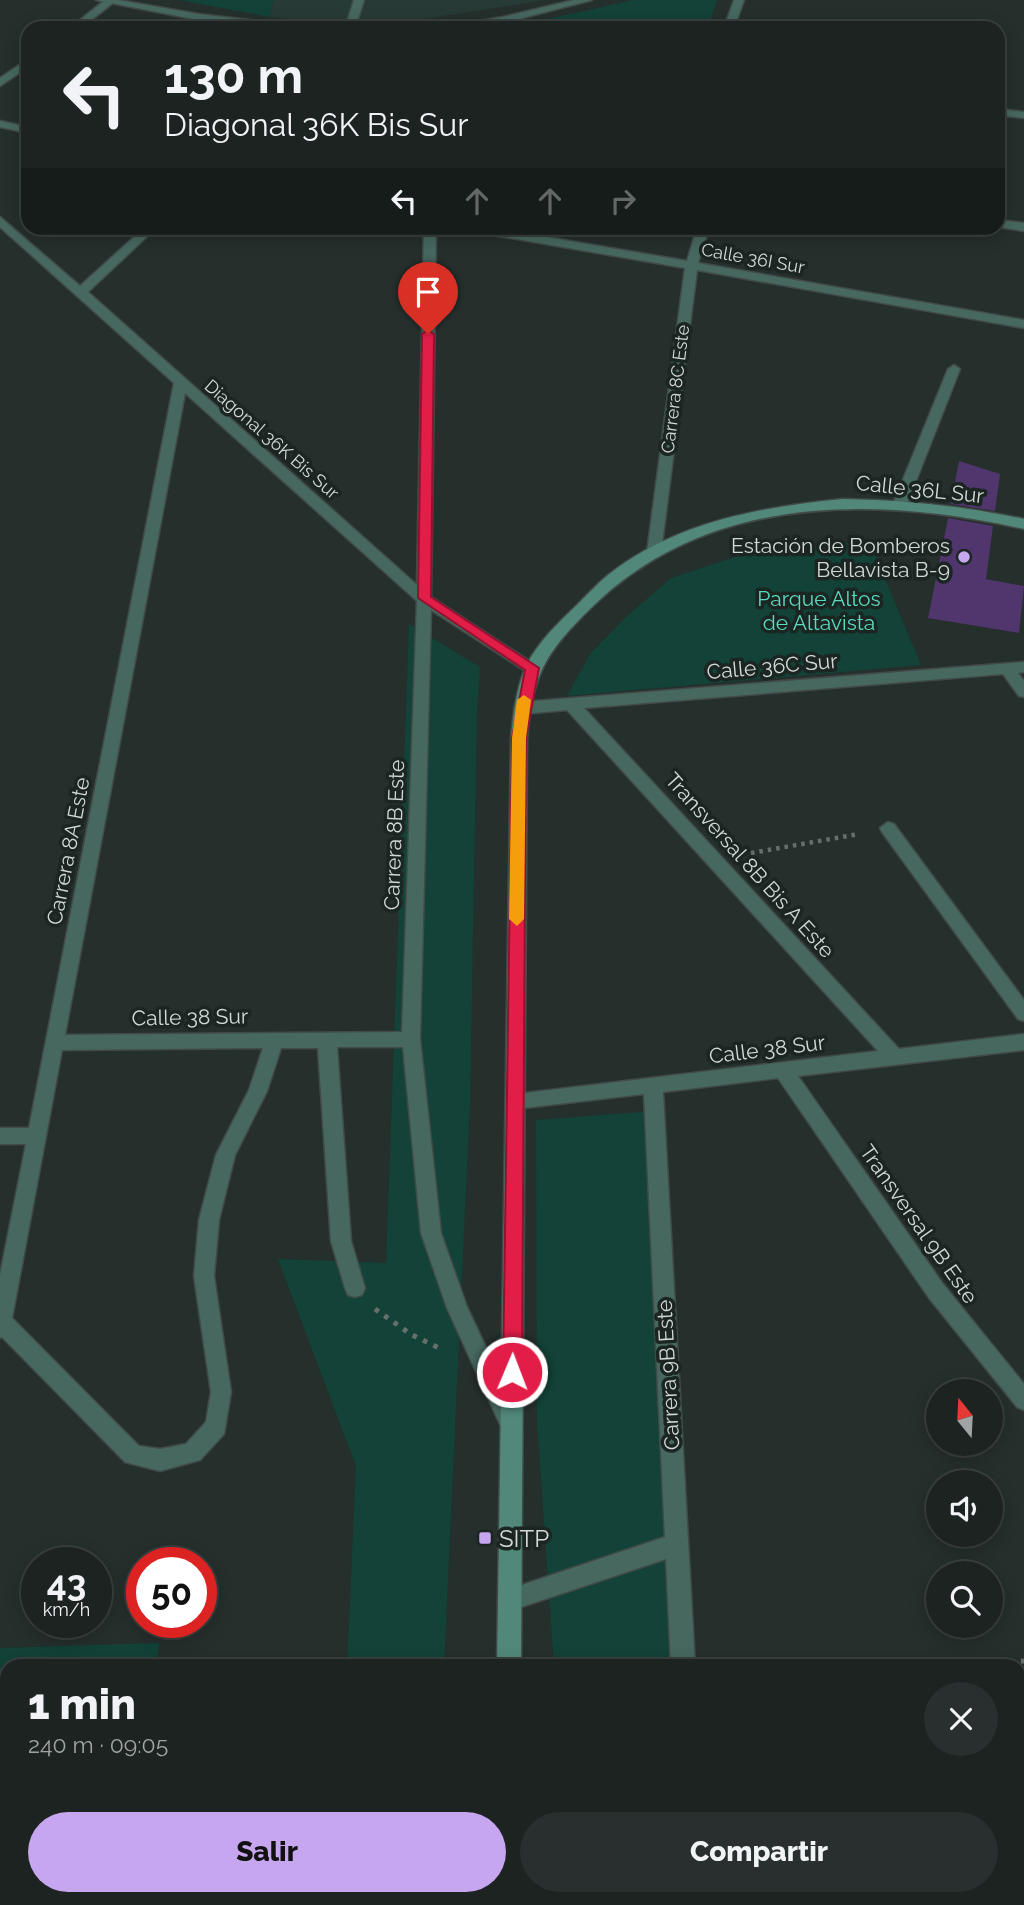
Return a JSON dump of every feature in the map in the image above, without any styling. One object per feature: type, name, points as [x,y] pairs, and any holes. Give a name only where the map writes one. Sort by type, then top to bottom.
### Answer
[{"type":"main road","name":"Calle 36L Sur","points":[[533,668],[580,608],[610,580],[654,552],[726,522],[779,509],[832,503],[900,504],[1024,524]]},
{"type":"main road","points":[[509,1659],[519,738],[533,668]]},
{"type":"street","points":[[352,21],[359,0]]},
{"type":"street","points":[[495,21],[587,0]]},
{"type":"street","points":[[732,21],[739,0]]},
{"type":"street","points":[[83,21],[105,1],[226,21]]},
{"type":"street","points":[[0,83],[21,67]]},
{"type":"street","points":[[1005,113],[1024,115]]},
{"type":"street","points":[[0,124],[21,128]]},
{"type":"street","name":"Diagonal 36K Bis Sur","points":[[0,221],[82,291],[180,383],[424,598],[533,668]]},
{"type":"street","points":[[1005,225],[1024,227]]},
{"type":"street","points":[[82,291],[142,235]]},
{"type":"street","name":"Carrera 8B Este","points":[[430,235],[424,598],[411,1039],[431,1233],[442,1269],[512,1426]]},
{"type":"street","name":"Calle 36I Sur","points":[[517,235],[1024,324]]},
{"type":"street","name":"Carrera 8C Este","points":[[654,552],[692,264],[701,235]]},
{"type":"street","points":[[900,504],[954,369]]},
{"type":"street","name":"Carrera 8A Este","points":[[1,1324],[180,383]]},
{"type":"street","name":"Calle 36C Sur","points":[[523,708],[1024,667]]},
{"type":"street","points":[[1007,668],[1024,692]]},
{"type":"street","name":"Transversal 8B Bis A Este","points":[[571,704],[895,1057]]},
{"type":"street","points":[[888,828],[1024,1014]]},
{"type":"street","points":[[1,1324],[133,1455],[160,1460],[192,1453],[216,1427],[221,1392],[204,1276],[209,1220],[226,1155],[258,1091],[275,1039]]},
{"type":"street","name":"Calle 38 Sur","points":[[54,1042],[411,1039]]},
{"type":"street","points":[[327,1040],[341,1241],[355,1288]]},
{"type":"street","name":"Calle 38 Sur","points":[[514,1101],[1024,1042]]},
{"type":"street","name":"Transversal 9B Este","points":[[783,1070],[936,1291],[1024,1400]]},
{"type":"street","name":"Carrera 9B Este","points":[[653,1085],[683,1659]]},
{"type":"street","points":[[0,1136],[37,1136]]},
{"type":"street","points":[[509,1600],[677,1544]]},
{"type":"path","points":[[715,860],[888,828]]},
{"type":"path","points":[[355,1288],[376,1311],[412,1335],[486,1371]]},
{"type":"shaded area","points":[[274,0],[546,0],[411,21],[316,21],[269,17]]},
{"type":"green space","points":[[179,0],[274,0],[269,17]]},
{"type":"green space","points":[[633,0],[717,0],[710,21],[538,21]]},
{"type":"green space","name":"Parque Altos de Altavista","points":[[869,540],[921,665],[567,696],[590,654],[626,617],[671,578],[738,556]]},
{"type":"green space","points":[[409,624],[480,667],[470,1102],[444,1659],[347,1659],[356,1466],[278,1259],[386,1263]]},
{"type":"green space","points":[[654,1111],[683,1659],[554,1659],[537,1422],[536,1120]]},
{"type":"green space","points":[[159,1643],[158,1659],[0,1659],[0,1648]]},
{"type":"building","points":[[959,461],[1000,474],[995,511],[951,504]]},
{"type":"building","points":[[948,518],[993,526],[986,579],[1024,586],[1019,633],[928,618]]},
{"type":"slow traffic","points":[[517,919],[519,738],[524,700]]},
{"type":"place","name":"Estación de Bomberos Bellavista B-9","points":[[964,557]]},
{"type":"place","name":"SITP","points":[[485,1538]]},
{"type":"route","points":[[428,334],[424,598],[533,668],[519,738],[512,1372]]}]
